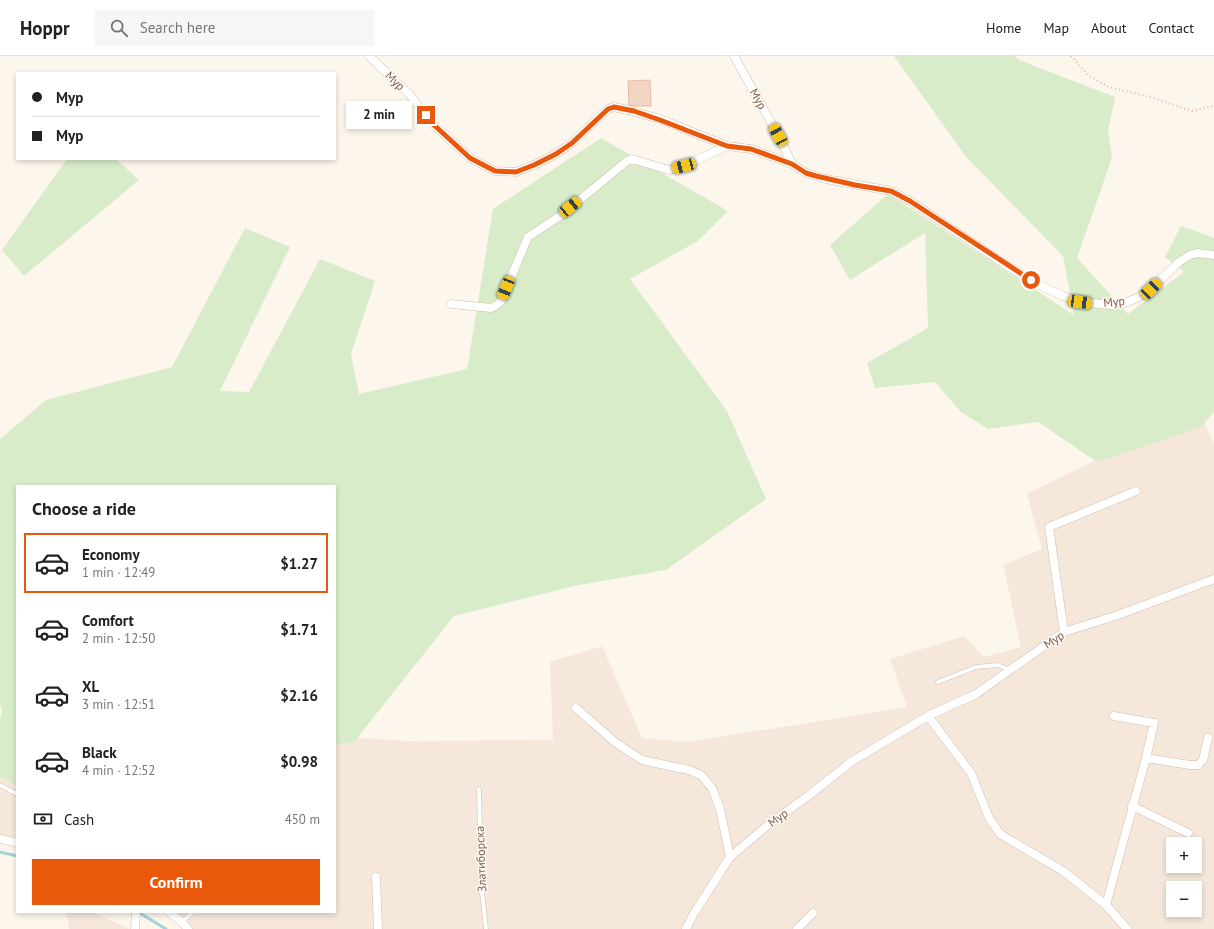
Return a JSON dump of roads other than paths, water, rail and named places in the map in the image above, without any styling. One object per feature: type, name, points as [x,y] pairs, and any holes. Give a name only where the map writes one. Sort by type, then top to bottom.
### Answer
[{"type":"street","name":"Мур","points":[[369,56],[409,94],[434,125],[470,158],[495,171],[516,172],[556,154],[572,143],[608,109],[614,107],[634,111],[727,146],[751,149],[792,164],[806,173],[826,179],[891,191],[910,201],[1043,287],[1080,302],[1112,305],[1124,303],[1137,298],[1151,289],[1179,262],[1190,255],[1197,253],[1214,255]]},
{"type":"street","name":"Мур","points":[[734,56],[778,135],[792,164]]},
{"type":"street","points":[[451,304],[491,308],[502,301],[528,237],[560,216],[628,161],[632,159],[669,170],[684,166],[727,146]]},
{"type":"street","points":[[1064,632],[1049,527],[1136,491]]},
{"type":"street","name":"Мур","points":[[686,929],[693,915],[730,857],[768,825],[851,762],[928,716],[976,694],[1064,632],[1118,615],[1214,579]]},
{"type":"street","points":[[576,708],[616,743],[642,760],[690,770],[701,775],[712,788],[720,809],[730,857]]},
{"type":"street","points":[[928,716],[971,773],[989,818],[1000,834],[1063,871],[1106,905],[1127,929]]},
{"type":"street","points":[[1106,905],[1154,723],[1114,716]]},
{"type":"street","points":[[1146,758],[1198,765],[1203,760],[1208,738]]},
{"type":"street","points":[[1132,806],[1188,833]]},
{"type":"street","points":[[0,839],[16,843]]},
{"type":"street","points":[[376,877],[378,929]]},
{"type":"street","points":[[170,913],[188,929]]},
{"type":"street","points":[[797,929],[813,913]]},
{"type":"street","points":[[135,929],[136,914]]},
{"type":"lane","points":[[938,682],[976,667],[998,665],[1010,670]]},
{"type":"lane","points":[[0,785],[16,793]]},
{"type":"lane","name":"Златиборска","points":[[479,789],[481,883],[486,929]]},
{"type":"lane","points":[[182,922],[192,913]]},
{"type":"waterway","points":[[0,852],[16,856]]},
{"type":"waterway","points":[[140,913],[166,929]]}]
